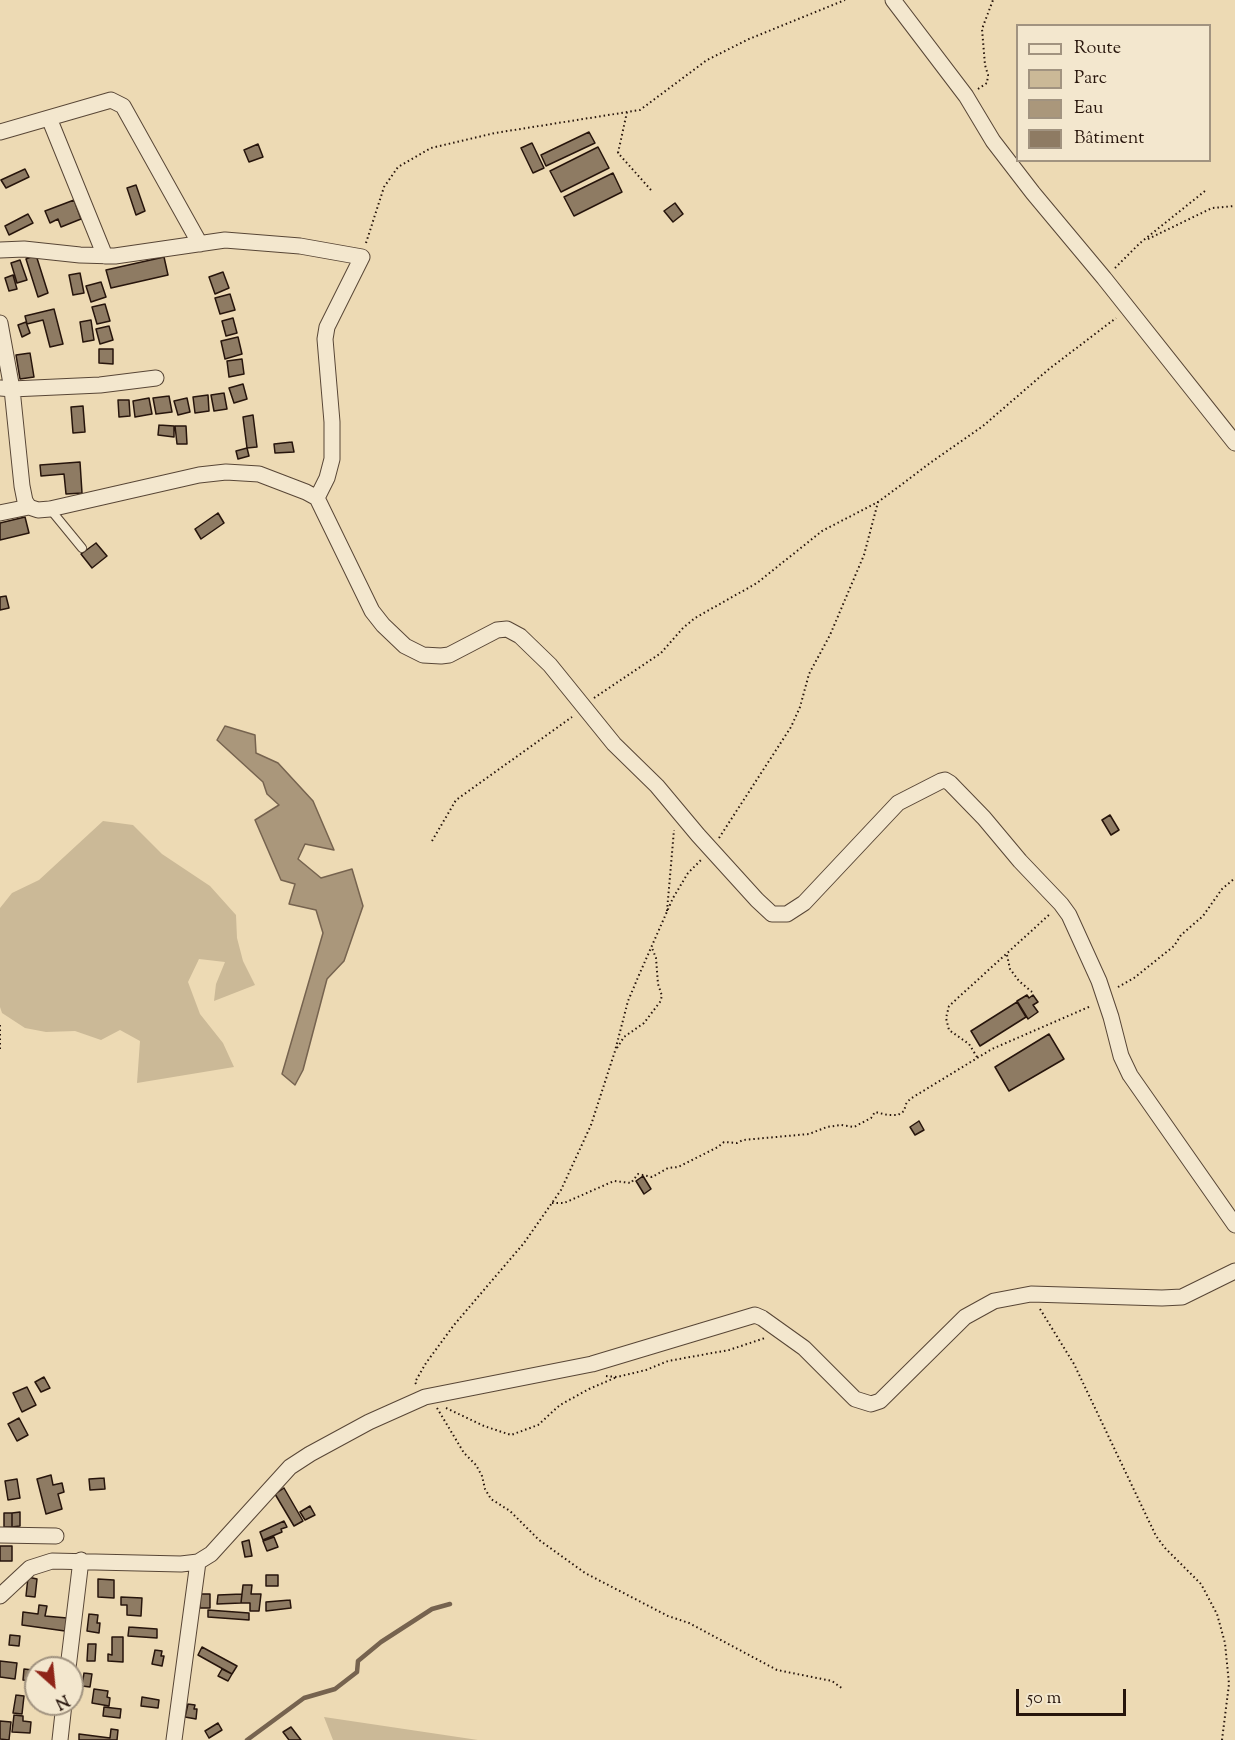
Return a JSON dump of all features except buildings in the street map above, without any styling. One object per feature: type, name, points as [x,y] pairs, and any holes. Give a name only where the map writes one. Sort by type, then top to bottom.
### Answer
[{"type":"street","points":[[893,0],[966,96],[993,141],[1033,193],[1104,278],[1235,443]]},
{"type":"street","points":[[0,132],[111,100],[123,106],[200,244]]},
{"type":"street","points":[[49,118],[105,256]]},
{"type":"street","points":[[0,250],[24,249],[105,256],[225,240],[256,241],[329,250],[362,257],[327,327],[325,339],[332,422],[332,459],[327,478],[317,498]]},
{"type":"street","points":[[0,323],[6,389],[22,486],[25,501],[29,507]]},
{"type":"street","points":[[6,389],[100,385],[156,378]]},
{"type":"street","points":[[0,513],[29,507],[38,510],[50,509],[161,483],[226,472],[259,474],[306,492],[317,498],[372,611],[388,631],[405,645],[423,655],[449,655],[497,630],[507,629],[527,641],[614,744],[642,770],[768,911],[776,915],[787,914],[804,903],[898,803],[945,780],[957,789],[1061,904],[1073,924],[1105,997],[1121,1056],[1130,1075],[1235,1224]]},
{"type":"street","points":[[0,1596],[30,1568],[52,1560],[180,1564],[198,1562],[211,1554],[290,1467],[369,1422],[425,1397],[592,1364],[755,1316],[762,1318],[812,1356],[855,1399],[871,1404],[880,1401],[965,1317],[994,1301],[1031,1294],[1175,1298],[1192,1293],[1235,1271]]},
{"type":"street","points":[[0,1535],[56,1536]]},
{"type":"street","points":[[69,1656],[81,1560]]},
{"type":"street","points":[[174,1740],[198,1562]]},
{"type":"street","points":[[60,1740],[63,1716]]},
{"type":"lane","points":[[50,509],[82,548]]},
{"type":"path","points":[[362,257],[384,187],[398,167],[431,148],[495,133],[640,110],[707,60],[749,39],[845,0]]},
{"type":"path","points":[[966,96],[987,83],[982,29],[993,0]]},
{"type":"path","points":[[627,112],[618,153],[651,190]]},
{"type":"path","points":[[1104,278],[1140,243],[1205,191]]},
{"type":"path","points":[[1140,243],[1177,223],[1212,208],[1235,206]]},
{"type":"path","points":[[432,841],[456,800],[585,708],[596,695],[621,681],[661,653],[695,618],[757,583],[822,531],[878,502],[983,426],[1049,369],[1128,309]]},
{"type":"path","points":[[425,1397],[415,1382],[426,1364],[454,1325],[524,1243],[552,1203],[571,1170],[591,1125],[615,1052],[628,1001],[673,898],[688,873],[711,849],[731,821],[791,727],[800,707],[809,674],[830,635],[864,555],[878,502]]},
{"type":"path","points":[[666,914],[675,835],[669,801]]},
{"type":"path","points":[[552,1203],[564,1203],[614,1181],[631,1183],[638,1174],[652,1177],[668,1168],[678,1167],[724,1142],[737,1143],[743,1140],[809,1134],[834,1126],[854,1127],[871,1118],[874,1112],[898,1115],[904,1111],[910,1099],[992,1049],[1082,1010],[1105,997],[1174,946],[1181,935],[1203,916],[1222,889],[1235,878]]},
{"type":"path","points":[[978,1058],[969,1044],[949,1030],[946,1018],[949,1006],[1061,904]]},
{"type":"path","points":[[615,1052],[624,1037],[644,1023],[660,1002],[662,996],[658,984],[656,958],[652,948]]},
{"type":"path","points":[[1007,955],[1010,969],[1032,992]]},
{"type":"path","points":[[0,1025],[0,1050]]},
{"type":"path","points":[[1031,1294],[1074,1364],[1156,1536],[1201,1584],[1217,1614],[1226,1643],[1229,1684],[1222,1740]]},
{"type":"path","points":[[782,1333],[729,1350],[668,1361],[646,1370],[616,1377],[560,1405],[538,1425],[511,1435],[484,1426],[454,1410],[434,1404],[464,1453],[476,1466],[491,1499],[510,1511],[539,1540],[585,1573],[668,1616],[698,1628],[777,1670],[832,1681],[843,1689]]},
{"type":"path","points":[[592,1364],[608,1377],[616,1377]]},
{"type":"green space","points":[[103,821],[133,825],[162,854],[210,886],[236,915],[237,938],[243,961],[255,985],[214,1001],[216,984],[225,962],[199,959],[188,982],[200,1014],[223,1043],[234,1067],[137,1083],[140,1041],[120,1030],[101,1040],[75,1031],[46,1032],[25,1028],[2,1013],[0,1007],[0,908],[12,893],[39,880]]},
{"type":"green space","points":[[324,1717],[478,1740],[333,1740]]},
{"type":"water","points":[[225,726],[255,735],[256,753],[278,763],[313,801],[334,850],[305,844],[298,859],[321,878],[352,869],[363,906],[344,961],[327,979],[303,1070],[295,1085],[282,1074],[323,933],[316,910],[289,904],[295,884],[281,880],[255,820],[279,805],[267,794],[263,782],[217,740]]},
{"type":"waterway","points":[[247,1740],[304,1698],[335,1689],[357,1672],[358,1661],[381,1642],[432,1609],[450,1604]]}]
